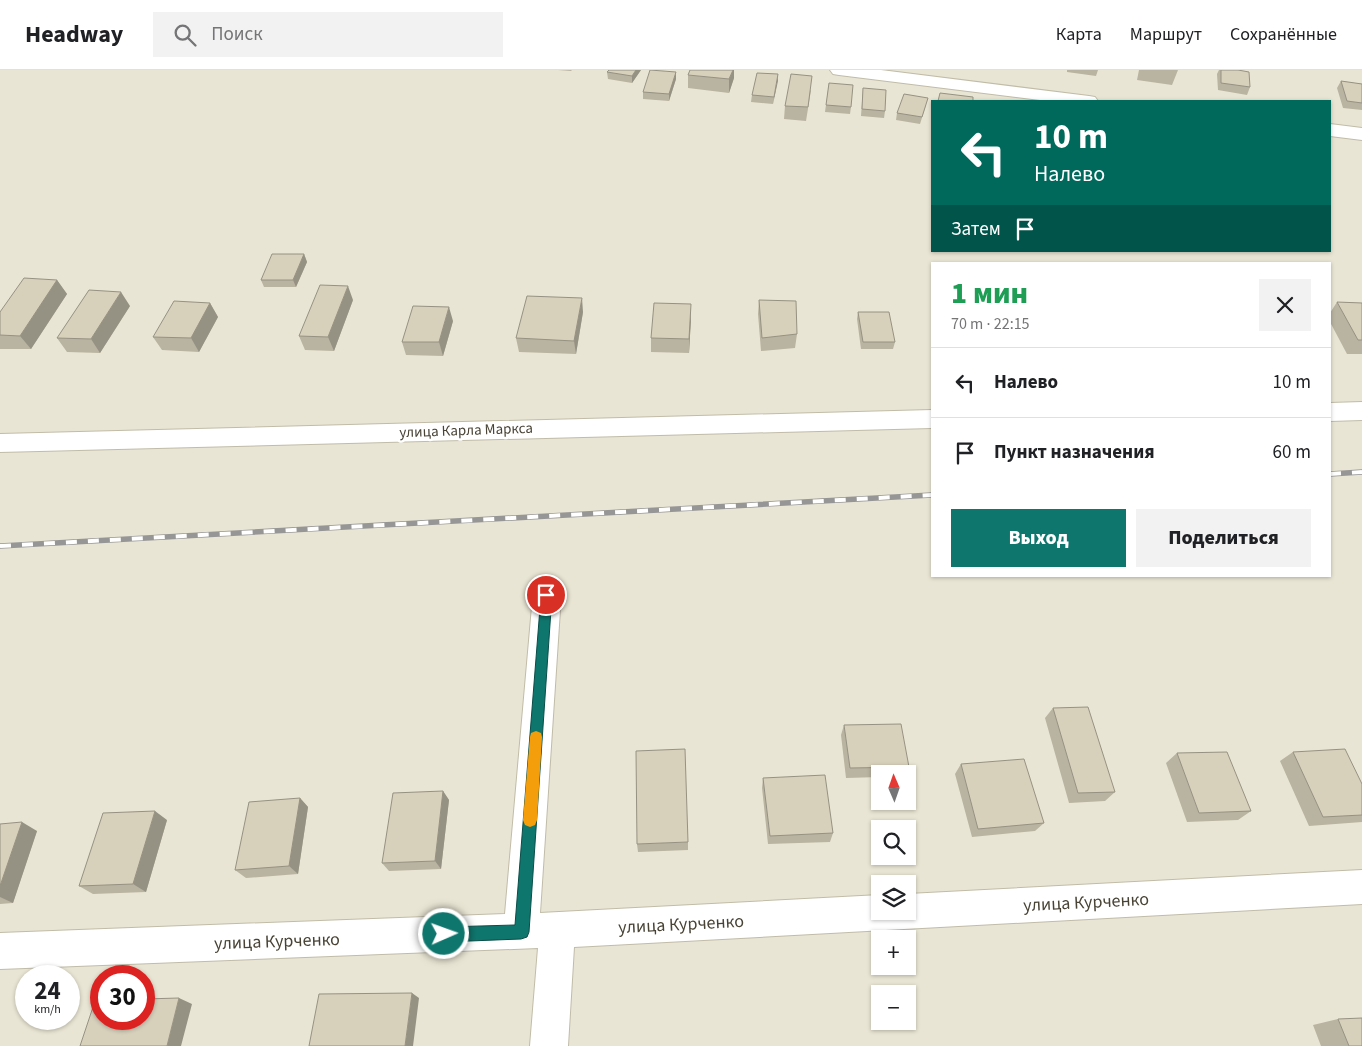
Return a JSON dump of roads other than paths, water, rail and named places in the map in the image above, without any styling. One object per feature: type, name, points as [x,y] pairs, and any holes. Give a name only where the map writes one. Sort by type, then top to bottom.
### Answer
[{"type":"street","points":[[839,70],[1081,100]]},
{"type":"street","points":[[1331,130],[1362,134]]},
{"type":"street","points":[[1331,412],[1362,411]]},
{"type":"street","name":"улица Карла Маркса","points":[[0,443],[931,419]]},
{"type":"street","points":[[521,932],[546,595]]},
{"type":"street","name":"улица Курченко","points":[[0,951],[521,932],[1362,887]]},
{"type":"street","points":[[549,1046],[557,930]]},
{"type":"railway","points":[[1331,474],[1362,472]]},
{"type":"railway","points":[[0,546],[931,495]]}]
